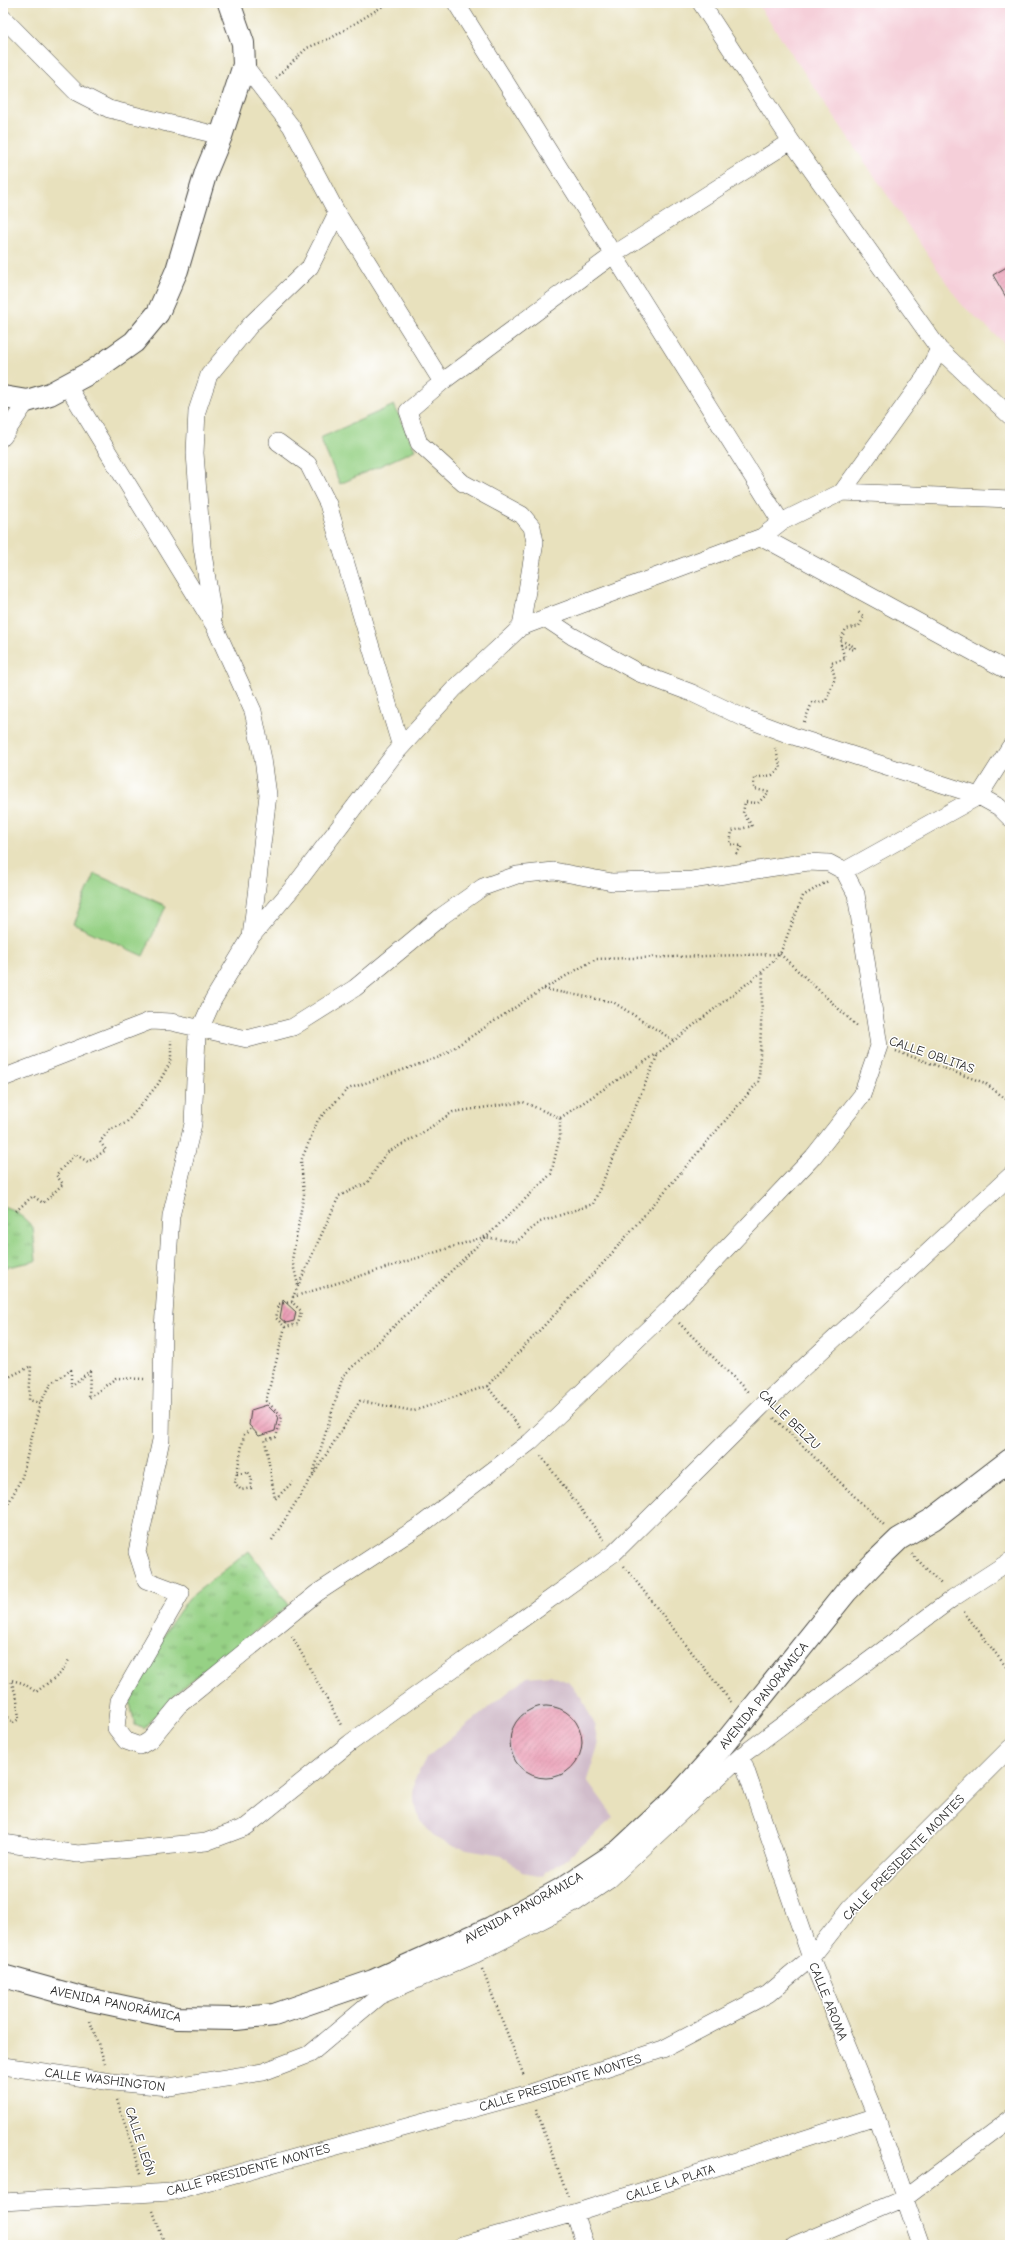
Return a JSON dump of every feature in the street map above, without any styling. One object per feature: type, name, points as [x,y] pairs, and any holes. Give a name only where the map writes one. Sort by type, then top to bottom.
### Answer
[{"type":"main road","points":[[3,397],[27,401],[50,394],[93,371],[134,342],[158,313],[177,270],[194,218],[206,172],[221,136],[244,65],[243,43],[229,3]]},
{"type":"main road","name":"AVENIDA PANORÁMICA","points":[[3,1976],[82,1998],[177,2018],[236,2019],[274,2016],[376,1988],[623,1857],[745,1719],[846,1592],[899,1539],[933,1519],[1010,1460]]},
{"type":"street","points":[[456,3],[781,522]]},
{"type":"street","points":[[701,3],[791,141],[939,349],[1010,416]]},
{"type":"street","points":[[3,18],[76,92],[109,109],[221,136]]},
{"type":"street","points":[[244,65],[291,126],[337,214],[442,382]]},
{"type":"street","points":[[521,628],[535,542],[532,527],[522,515],[463,483],[419,443],[408,411],[442,382],[613,255],[791,141]]},
{"type":"street","points":[[214,625],[202,547],[195,453],[196,411],[210,375],[252,323],[310,267],[337,214]]},
{"type":"street","points":[[3,1078],[150,1021],[171,1022],[200,1029],[247,1039],[293,1027],[355,988],[442,916],[483,887],[517,875],[554,871],[612,882],[692,880],[808,862],[829,863],[844,871],[856,894],[879,1046],[862,1095],[813,1157],[667,1311],[530,1442],[421,1525],[317,1592],[178,1706],[150,1740],[140,1746],[126,1741],[116,1728],[119,1701],[181,1593],[146,1580],[137,1552],[161,1440],[163,1328],[171,1216],[193,1124],[197,1036],[200,1029],[213,1000],[251,937],[296,884],[401,747],[454,689],[521,628],[762,537],[781,522],[842,492],[925,377],[939,349]]},
{"type":"street","points":[[67,385],[214,625],[252,711],[264,759],[268,795],[251,937]]},
{"type":"street","points":[[3,437],[27,401]]},
{"type":"street","points":[[278,442],[308,464],[328,504],[401,747]]},
{"type":"street","points":[[842,492],[1010,499]]},
{"type":"street","points":[[762,537],[1010,672]]},
{"type":"street","points":[[545,618],[572,636],[639,673],[692,693],[742,716],[793,736],[979,796],[998,807],[1010,818]]},
{"type":"street","points":[[844,871],[979,796],[1010,747]]},
{"type":"street","points":[[3,1843],[78,1854],[206,1842],[246,1827],[350,1743],[614,1553],[762,1406],[1010,1176]]},
{"type":"street","name":"CALLE WASHINGTON","points":[[3,2066],[112,2082],[169,2087],[263,2072],[310,2054],[376,1988],[417,1979],[476,1954],[575,1903],[609,1880],[623,1857],[741,1756],[953,1598],[1010,1561]]},
{"type":"street","name":"CALLE PRESIDENTE MONTES","points":[[3,2202],[170,2192],[523,2095],[664,2049],[768,1994],[811,1958],[851,1907],[1010,1748]]},
{"type":"street","name":"CALLE AROMA","points":[[741,1756],[811,1958],[876,2116],[921,2245]]},
{"type":"street","name":"CALLE LA PLATA","points":[[462,2245],[574,2212],[876,2116]]},
{"type":"street","points":[[794,2245],[905,2198],[1010,2119]]},
{"type":"street","points":[[574,2212],[584,2245]]},
{"type":"path","points":[[263,90],[307,48],[333,37],[388,3]]},
{"type":"path","points":[[713,876],[723,872],[742,846],[730,844],[732,831],[752,826],[744,813],[746,802],[758,803],[769,792],[754,789],[754,778],[772,775],[781,768],[775,749],[776,739],[792,740],[793,736],[802,726],[812,703],[826,701],[835,678],[831,662],[845,659],[841,645],[854,650],[855,647],[840,640],[846,629],[859,626],[864,617],[856,609]]},
{"type":"path","points":[[560,1118],[658,1053],[763,971],[780,954],[803,896],[844,871]]},
{"type":"path","points":[[298,1286],[292,1260],[304,1194],[301,1162],[318,1120],[348,1089],[440,1057],[544,989],[596,959],[780,954]]},
{"type":"path","name":"CALLE OBLITAS","points":[[780,954],[879,1046],[985,1083],[1010,1102]]},
{"type":"path","points":[[272,1540],[360,1401],[414,1411],[487,1386],[606,1260],[759,1081],[763,971]]},
{"type":"path","points":[[544,989],[613,1002],[673,1040]]},
{"type":"path","points":[[16,1211],[33,1196],[43,1202],[63,1184],[56,1175],[75,1154],[88,1162],[106,1150],[100,1142],[108,1130],[126,1123],[158,1084],[171,1061],[171,1022]]},
{"type":"path","points":[[293,1297],[484,1237],[516,1242],[540,1222],[594,1204],[658,1053]]},
{"type":"path","points":[[292,1302],[339,1196],[367,1183],[386,1153],[416,1137],[453,1112],[523,1102],[560,1118]]},
{"type":"path","points":[[312,1477],[343,1376],[484,1237],[551,1174],[560,1136],[560,1118]]},
{"type":"path","points":[[285,1327],[298,1324],[301,1311],[292,1302]]},
{"type":"path","points":[[285,1327],[276,1318],[279,1304],[292,1302]]},
{"type":"path","name":"CALLE BELZU","points":[[667,1311],[899,1539]]},
{"type":"path","points":[[285,1327],[266,1401],[282,1416],[276,1437],[265,1440],[275,1499],[293,1482]]},
{"type":"path","points":[[3,1362],[5,1362],[3,1379]]},
{"type":"path","points":[[3,1379],[31,1366],[29,1400],[40,1403]]},
{"type":"path","points":[[3,1514],[22,1477],[40,1403],[52,1383],[71,1370],[71,1386],[90,1371],[89,1398],[116,1378],[162,1380]]},
{"type":"path","points":[[487,1386],[614,1553],[745,1719]]},
{"type":"path","points":[[237,1474],[248,1472],[252,1479],[250,1488],[241,1490],[235,1483],[244,1435],[252,1428]]},
{"type":"path","points":[[283,1621],[350,1743]]},
{"type":"path","points":[[3,1711],[13,1722],[19,1719],[17,1699],[11,1680],[23,1682],[36,1692],[60,1674],[69,1660]]},
{"type":"path","name":"CALLE LEÓN","points":[[82,1998],[112,2082],[164,2245]]},
{"type":"shaded area","points":[[757,3],[1010,3],[1010,348],[961,304]]},
{"type":"shaded area","points":[[550,1675],[568,1682],[581,1697],[594,1723],[598,1746],[587,1780],[614,1817],[569,1857],[542,1876],[523,1872],[502,1855],[455,1847],[436,1838],[420,1821],[413,1798],[414,1781],[426,1758],[527,1677]]},
{"type":"green space","points":[[394,405],[415,450],[340,484],[320,438]]},
{"type":"green space","points":[[95,874],[166,906],[143,956],[73,924]]},
{"type":"green space","points":[[3,1206],[16,1211],[33,1227],[36,1261],[3,1268]]},
{"type":"green space","points":[[249,1551],[289,1605],[177,1692],[144,1729],[135,1725],[130,1703],[169,1626],[189,1598]]},
{"type":"building","points":[[1010,265],[1010,304],[993,275]]},
{"type":"building","points":[[283,1300],[296,1312],[294,1321],[286,1323],[280,1318]]},
{"type":"building","points":[[267,1405],[278,1416],[275,1431],[259,1436],[249,1425],[251,1410]]},
{"type":"building","points":[[539,1706],[553,1706],[560,1708],[572,1716],[580,1728],[582,1742],[580,1756],[572,1768],[560,1776],[553,1778],[539,1778],[532,1776],[520,1768],[512,1756],[510,1749],[510,1735],[512,1728],[520,1716],[532,1708]]}]
